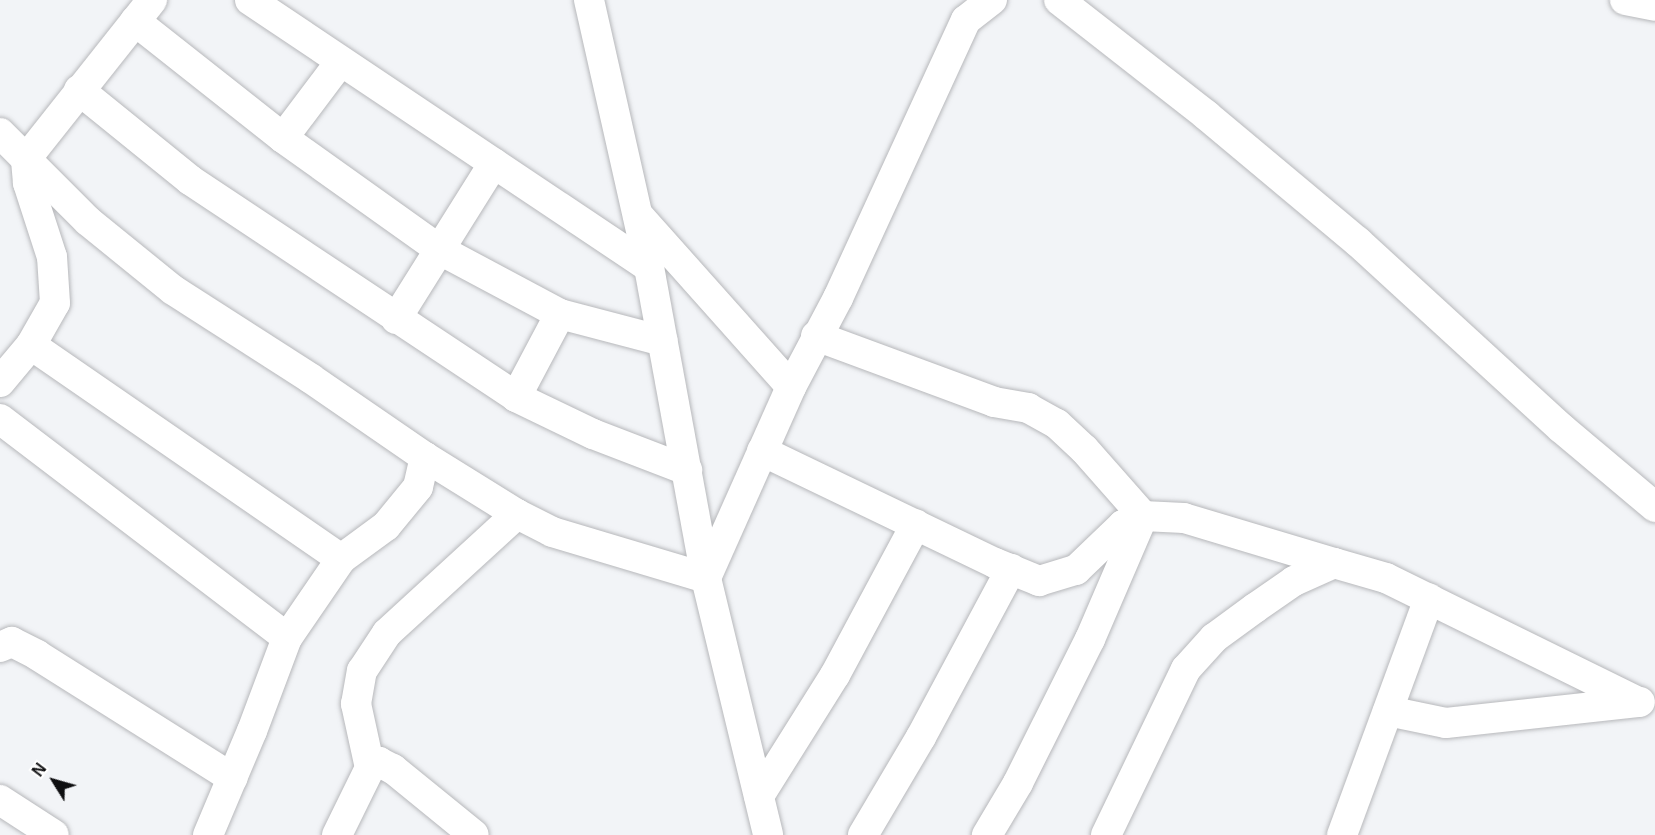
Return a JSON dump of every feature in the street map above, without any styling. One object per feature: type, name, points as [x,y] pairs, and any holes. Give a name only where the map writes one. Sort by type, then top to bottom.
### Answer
[{"type":"street","points":[[250,0],[649,267]]},
{"type":"street","points":[[590,0],[649,267],[706,578],[768,835]]},
{"type":"street","points":[[706,578],[791,387],[838,298],[966,20],[992,0]]},
{"type":"street","points":[[1059,0],[1206,115],[1358,243],[1561,428],[1655,507]]},
{"type":"street","points":[[1625,0],[1655,6]]},
{"type":"street","points":[[0,382],[32,345],[55,303],[52,257],[28,183],[26,159],[143,11],[282,138],[440,250],[560,314],[663,341]]},
{"type":"street","points":[[282,138],[341,60]]},
{"type":"street","points":[[79,90],[190,180],[516,397],[593,434],[687,470]]},
{"type":"street","points":[[0,133],[88,221],[173,290],[310,378],[425,457],[517,514],[552,532],[706,578]]},
{"type":"street","points":[[396,319],[494,163]]},
{"type":"street","points":[[636,213],[791,387]]},
{"type":"street","points":[[516,397],[560,314]]},
{"type":"street","points":[[816,336],[994,402],[1028,408],[1057,424],[1084,449],[1143,516]]},
{"type":"street","points":[[32,345],[341,559]]},
{"type":"street","points":[[2,426],[287,638]]},
{"type":"street","points":[[762,451],[1039,581],[1076,570],[1123,525],[1143,516],[1184,518],[1386,578],[1646,701]]},
{"type":"street","points":[[208,835],[252,731],[287,638],[341,559],[386,526],[418,487],[425,457]]},
{"type":"street","points":[[370,768],[356,704],[362,671],[387,633],[517,514]]},
{"type":"street","points":[[987,835],[1018,783],[1090,639],[1143,516]]},
{"type":"street","points":[[759,796],[835,675],[916,524]]},
{"type":"street","points":[[1106,835],[1186,669],[1214,638],[1294,580],[1334,563]]},
{"type":"street","points":[[863,835],[921,737],[1011,569]]},
{"type":"street","points":[[1342,835],[1429,598]]},
{"type":"street","points":[[0,647],[12,642],[37,655],[232,778]]},
{"type":"street","points":[[1388,711],[1446,723],[1646,701]]},
{"type":"street","points":[[337,835],[370,768],[379,762],[393,769],[466,832]]},
{"type":"street","points":[[0,800],[49,834]]}]
